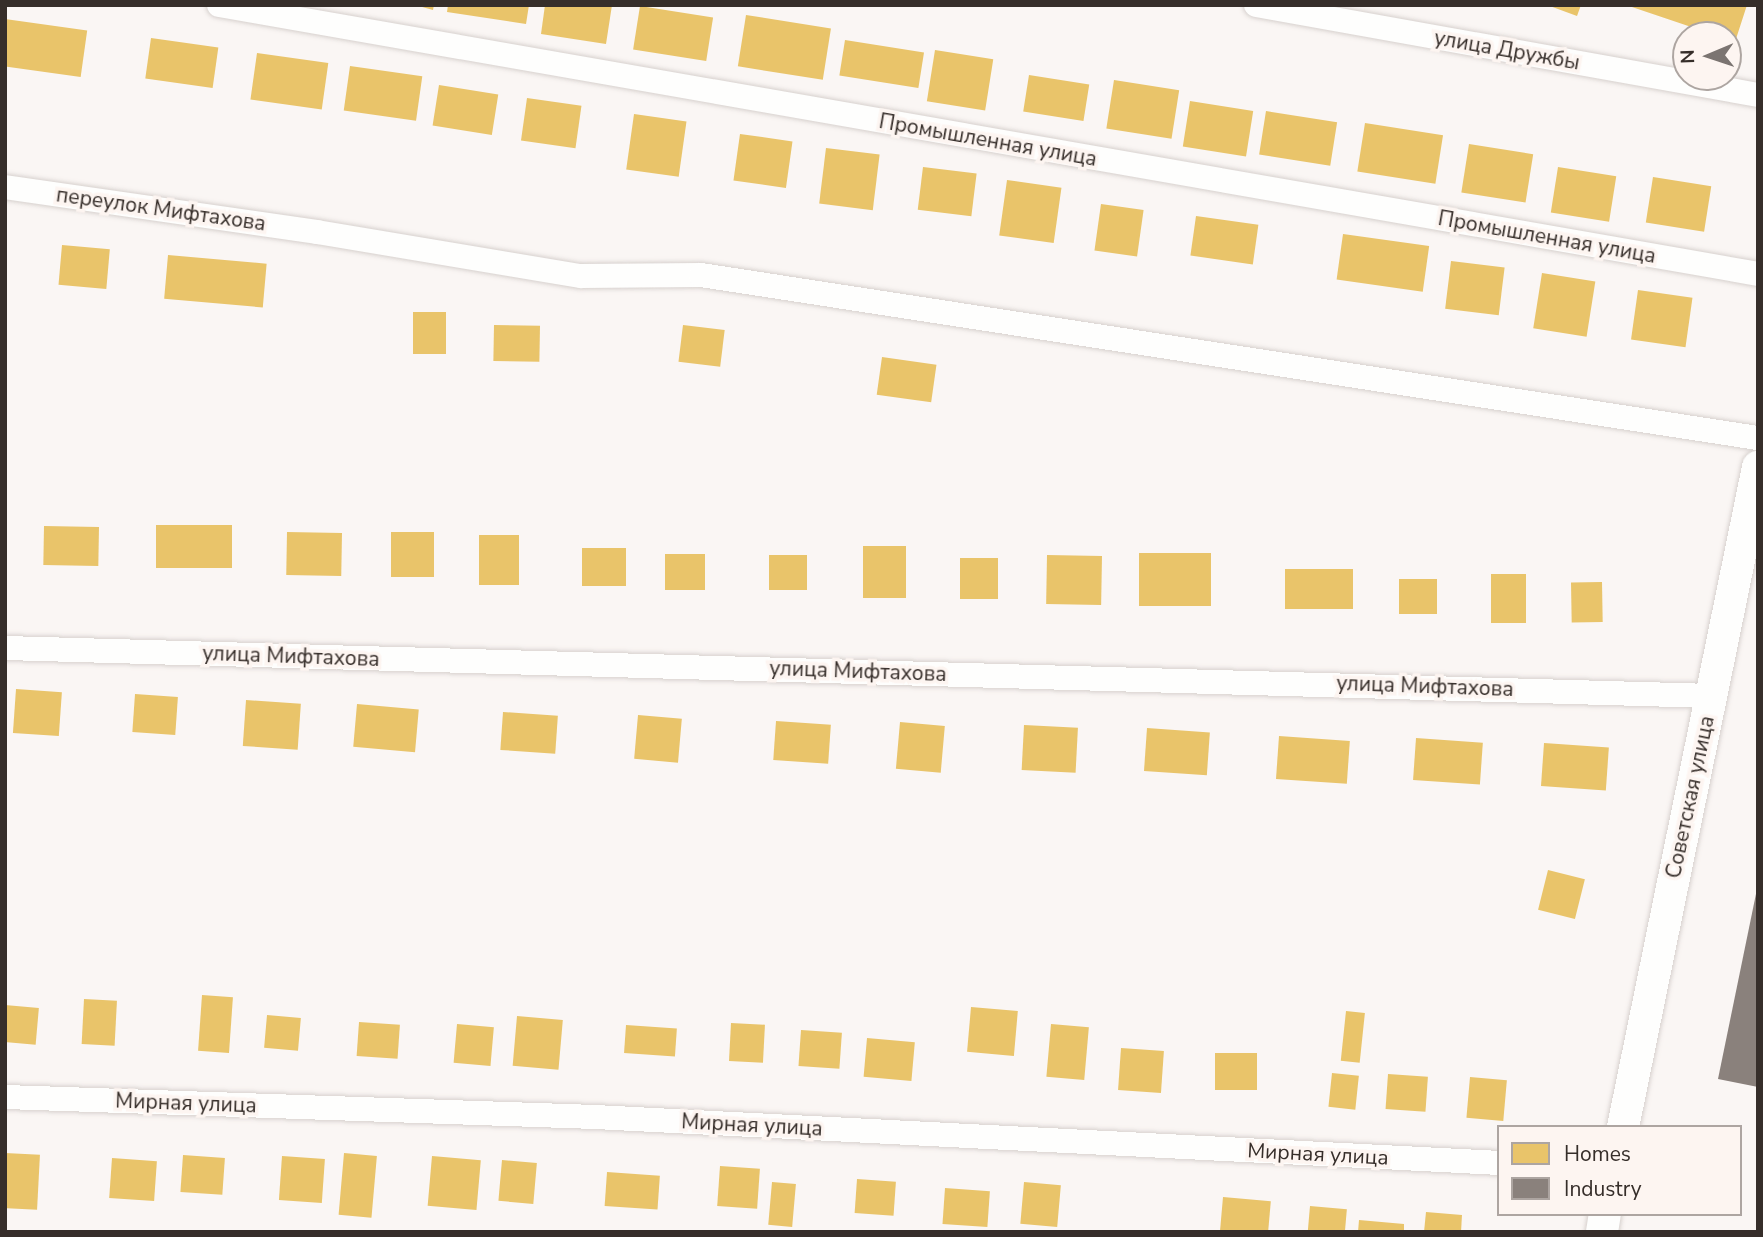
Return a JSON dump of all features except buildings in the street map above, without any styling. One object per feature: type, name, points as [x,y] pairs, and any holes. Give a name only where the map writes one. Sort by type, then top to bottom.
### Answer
[{"type":"main road","name":"Советская улица","points":[[1623,1125],[1758,467]]},
{"type":"street","name":"Промышленная улица","points":[[219,5],[1758,274]]},
{"type":"street","name":"улица Дружбы","points":[[1256,5],[1758,95]]},
{"type":"street","name":"переулок Мифтахова","points":[[5,187],[317,232],[581,276],[701,275],[1758,438]]},
{"type":"street","name":"улица Мифтахова","points":[[5,648],[1711,696]]},
{"type":"street","name":"Мирная улица","points":[[5,1097],[595,1117],[1497,1163]]}]
